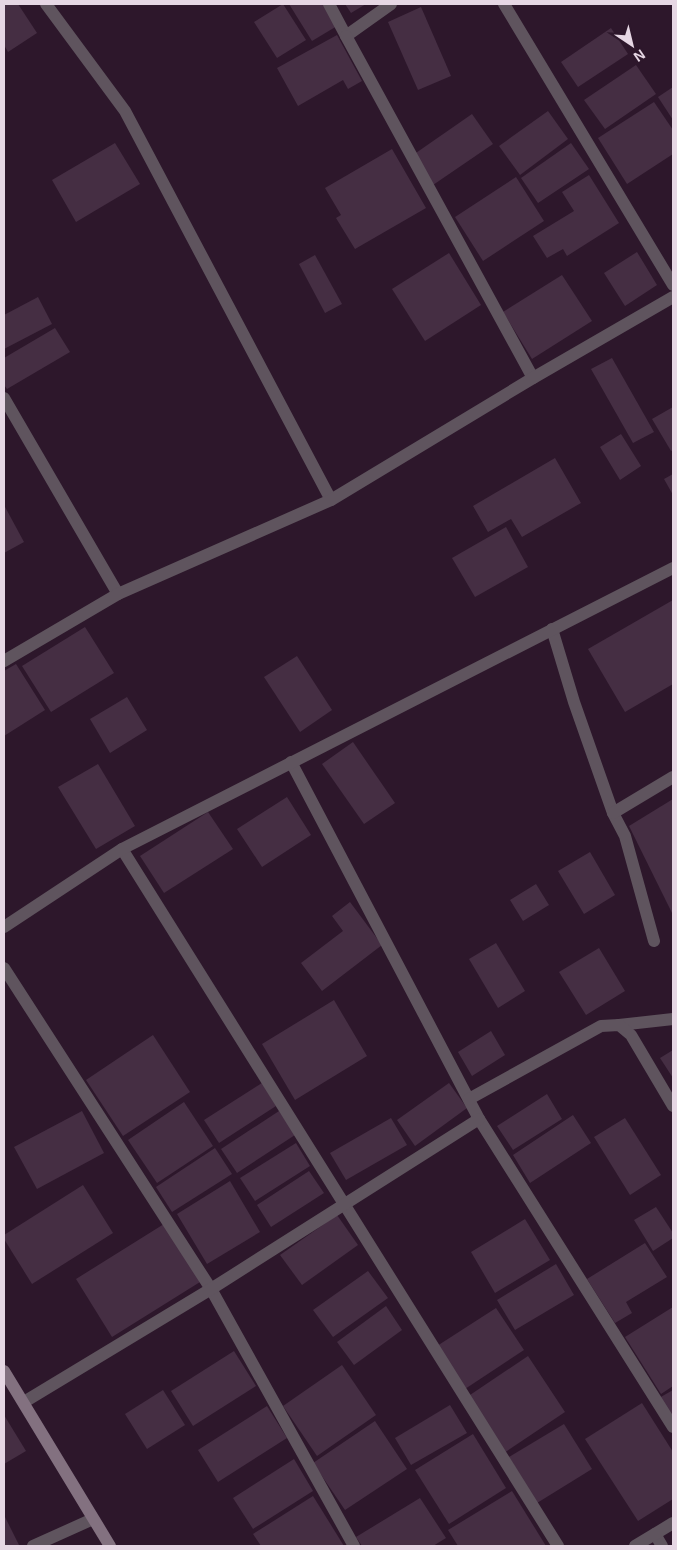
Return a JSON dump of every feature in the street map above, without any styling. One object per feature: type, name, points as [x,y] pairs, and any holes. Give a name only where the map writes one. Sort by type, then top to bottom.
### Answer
[{"type":"street","points":[[46,4],[125,111],[331,500]]},
{"type":"street","points":[[329,4],[533,378]]},
{"type":"street","points":[[346,36],[391,4]]},
{"type":"street","points":[[504,4],[673,285]]},
{"type":"street","points":[[4,661],[118,594],[331,500],[533,378],[673,297]]},
{"type":"street","points":[[4,398],[118,594]]},
{"type":"street","points":[[4,927],[122,848],[673,568]]},
{"type":"street","points":[[552,630],[574,702],[613,813],[625,836],[654,941]]},
{"type":"street","points":[[291,762],[480,1119],[673,1427]]},
{"type":"street","points":[[613,813],[673,777]]},
{"type":"street","points":[[122,848],[343,1205],[558,1546]]},
{"type":"street","points":[[4,968],[211,1289],[354,1546]]},
{"type":"street","points":[[469,1099],[601,1026],[673,1019]]},
{"type":"street","points":[[619,1025],[631,1034],[673,1106]]},
{"type":"street","points":[[24,1402],[211,1289],[480,1119]]},
{"type":"street","points":[[5,1374],[24,1402],[110,1546]]},
{"type":"street","points":[[33,1546],[93,1519]]},
{"type":"street","points":[[635,1546],[673,1523]]},
{"type":"street","points":[[654,1534],[662,1546]]},
{"type":"building","points":[[4,4],[18,4],[37,33],[8,52],[4,45]]},
{"type":"building","points":[[283,4],[306,40],[277,58],[254,22]]},
{"type":"building","points":[[289,4],[324,4],[337,26],[312,41]]},
{"type":"building","points":[[345,4],[366,4],[351,13]]},
{"type":"building","points":[[421,7],[451,76],[418,90],[388,22]]},
{"type":"building","points":[[611,28],[628,54],[578,87],[561,62]]},
{"type":"building","points":[[337,35],[362,81],[348,89],[343,80],[298,106],[277,68]]},
{"type":"building","points":[[636,65],[656,94],[605,129],[584,100]]},
{"type":"building","points":[[673,87],[673,120],[658,97]]},
{"type":"building","points":[[654,102],[673,130],[673,154],[627,184],[598,138]]},
{"type":"building","points":[[548,111],[568,139],[520,175],[499,146]]},
{"type":"building","points":[[472,114],[493,144],[433,185],[413,155]]},
{"type":"building","points":[[115,143],[140,184],[76,222],[52,180]]},
{"type":"building","points":[[571,143],[589,169],[538,203],[521,178]]},
{"type":"building","points":[[392,149],[426,208],[355,249],[336,218],[341,215],[325,188]]},
{"type":"building","points":[[589,175],[619,223],[567,256],[563,249],[547,258],[533,236],[574,211],[562,192]]},
{"type":"building","points":[[516,177],[544,221],[483,261],[455,217]]},
{"type":"building","points":[[637,252],[657,285],[625,306],[604,273]]},
{"type":"building","points":[[449,253],[481,305],[425,341],[392,289]]},
{"type":"building","points":[[315,255],[342,304],[325,313],[299,264]]},
{"type":"building","points":[[562,275],[592,321],[532,359],[503,312]]},
{"type":"building","points":[[38,297],[52,324],[4,349],[4,315]]},
{"type":"building","points":[[55,328],[70,352],[7,389],[4,385],[4,358]]},
{"type":"building","points":[[612,358],[654,432],[633,443],[591,369]]},
{"type":"building","points":[[673,407],[673,450],[671,451],[652,419]]},
{"type":"building","points":[[621,434],[641,466],[620,480],[600,447]]},
{"type":"building","points":[[555,458],[581,503],[522,537],[511,519],[488,532],[473,506]]},
{"type":"building","points":[[673,474],[673,495],[664,479]]},
{"type":"building","points":[[4,505],[24,542],[4,553]]},
{"type":"building","points":[[506,527],[528,567],[475,597],[452,558]]},
{"type":"building","points":[[673,600],[673,684],[625,712],[588,649]]},
{"type":"building","points":[[85,627],[114,673],[51,712],[22,666]]},
{"type":"building","points":[[297,656],[332,710],[300,732],[264,677]]},
{"type":"building","points":[[16,664],[45,710],[4,736],[4,671]]},
{"type":"building","points":[[127,697],[147,730],[110,753],[90,719]]},
{"type":"building","points":[[353,742],[395,803],[364,824],[322,764]]},
{"type":"building","points":[[98,764],[135,826],[96,849],[58,787]]},
{"type":"building","points":[[287,797],[311,835],[262,867],[237,829]]},
{"type":"building","points":[[673,799],[673,915],[629,826]]},
{"type":"building","points":[[208,812],[233,849],[164,893],[140,856]]},
{"type":"building","points":[[590,852],[615,895],[584,914],[558,871]]},
{"type":"building","points":[[536,884],[549,905],[523,921],[510,900]]},
{"type":"building","points":[[350,902],[382,945],[322,991],[301,963],[343,931],[332,916]]},
{"type":"building","points":[[496,943],[525,991],[498,1008],[469,959]]},
{"type":"building","points":[[599,948],[625,991],[586,1015],[559,972]]},
{"type":"building","points":[[334,1000],[367,1056],[295,1100],[262,1044]]},
{"type":"building","points":[[491,1031],[505,1055],[472,1076],[458,1052]]},
{"type":"building","points":[[153,1035],[190,1092],[123,1136],[86,1080]]},
{"type":"building","points":[[673,1050],[673,1078],[660,1058]]},
{"type":"building","points":[[262,1083],[276,1106],[219,1143],[204,1120]]},
{"type":"building","points":[[449,1083],[467,1108],[415,1146],[397,1120]]},
{"type":"building","points":[[547,1094],[562,1119],[513,1150],[497,1126]]},
{"type":"building","points":[[184,1102],[213,1146],[157,1183],[128,1140]]},
{"type":"building","points":[[82,1111],[104,1153],[37,1189],[14,1147]]},
{"type":"building","points":[[279,1111],[295,1135],[237,1173],[221,1149]]},
{"type":"building","points":[[573,1115],[591,1143],[530,1183],[513,1155]]},
{"type":"building","points":[[391,1118],[407,1145],[346,1180],[330,1153]]},
{"type":"building","points":[[625,1118],[661,1175],[630,1195],[594,1137]]},
{"type":"building","points":[[296,1143],[310,1166],[255,1201],[240,1178]]},
{"type":"building","points":[[215,1148],[232,1174],[172,1212],[156,1187]]},
{"type":"building","points":[[309,1171],[324,1193],[271,1227],[257,1205]]},
{"type":"building","points":[[230,1181],[260,1232],[207,1264],[177,1214]]},
{"type":"building","points":[[83,1185],[113,1233],[32,1284],[4,1239],[4,1235]]},
{"type":"building","points":[[656,1207],[673,1233],[673,1238],[653,1251],[634,1220]]},
{"type":"building","points":[[337,1215],[358,1245],[302,1285],[280,1255]]},
{"type":"building","points":[[525,1219],[550,1260],[495,1293],[471,1252]]},
{"type":"building","points":[[164,1224],[200,1282],[112,1337],[76,1279]]},
{"type":"building","points":[[645,1243],[667,1277],[626,1302],[632,1313],[615,1323],[587,1279]]},
{"type":"building","points":[[556,1264],[574,1295],[515,1330],[497,1300]]},
{"type":"building","points":[[368,1271],[388,1298],[333,1337],[313,1310]]},
{"type":"building","points":[[386,1306],[402,1330],[354,1365],[337,1342]]},
{"type":"building","points":[[673,1307],[673,1386],[661,1394],[625,1337]]},
{"type":"building","points":[[496,1308],[524,1350],[465,1389],[437,1346]]},
{"type":"building","points":[[234,1351],[256,1386],[193,1426],[171,1391]]},
{"type":"building","points":[[528,1356],[565,1412],[504,1453],[467,1397]]},
{"type":"building","points":[[342,1365],[376,1415],[317,1456],[283,1406]]},
{"type":"building","points":[[163,1390],[185,1425],[147,1449],[125,1414]]},
{"type":"building","points":[[673,1390],[673,1422],[659,1398]]},
{"type":"building","points":[[642,1403],[673,1452],[673,1499],[638,1521],[585,1439]]},
{"type":"building","points":[[450,1405],[467,1433],[411,1465],[395,1438]]},
{"type":"building","points":[[267,1406],[287,1438],[218,1482],[198,1450]]},
{"type":"building","points":[[4,1415],[26,1451],[4,1464]]},
{"type":"building","points":[[375,1421],[407,1469],[345,1510],[313,1463]]},
{"type":"building","points":[[564,1424],[592,1469],[537,1503],[509,1457]]},
{"type":"building","points":[[473,1434],[506,1488],[449,1524],[415,1470]]},
{"type":"building","points":[[294,1459],[313,1491],[253,1529],[233,1498]]},
{"type":"building","points":[[512,1491],[546,1546],[458,1546],[448,1530]]},
{"type":"building","points":[[313,1496],[344,1546],[261,1546],[253,1534]]},
{"type":"building","points":[[420,1498],[446,1538],[433,1546],[362,1546],[356,1537]]},
{"type":"building","points":[[4,1515],[19,1545],[4,1546]]}]
